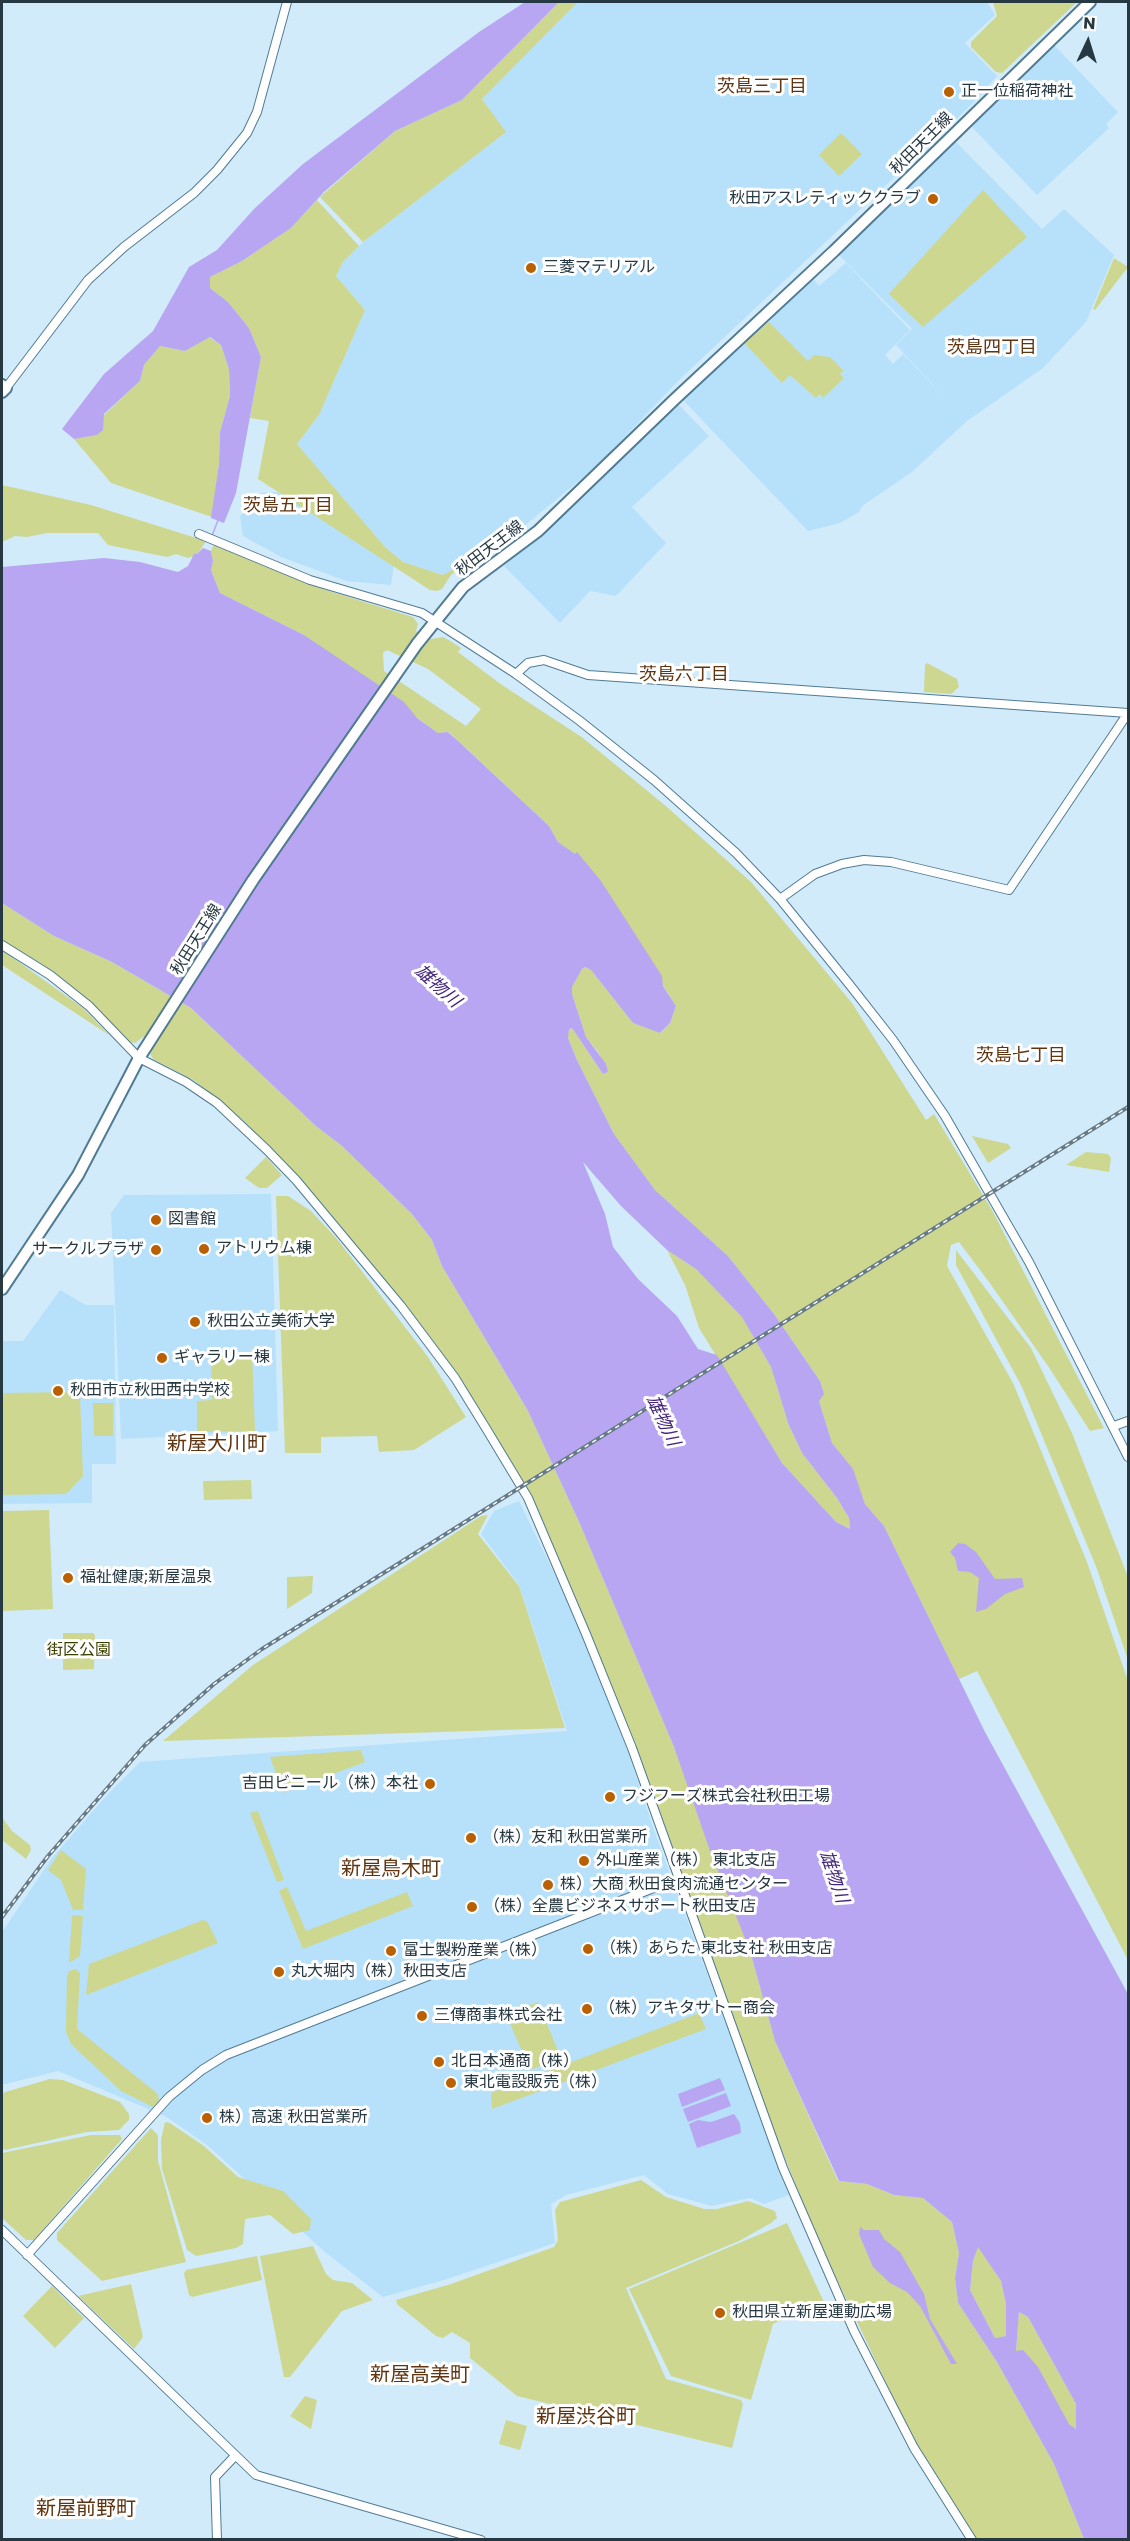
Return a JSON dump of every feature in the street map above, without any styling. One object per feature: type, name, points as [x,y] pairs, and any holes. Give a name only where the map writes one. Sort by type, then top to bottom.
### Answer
[{"type":"main road","name":"秋田天王線","points":[[2,1289],[78,1175],[139,1058],[252,880],[417,644],[463,587],[538,531],[834,251],[1090,2]]},
{"type":"street","points":[[3,388],[88,280],[124,247],[194,193],[217,170],[247,133],[257,112],[287,2]]},
{"type":"street","points":[[199,534],[310,580],[414,610],[516,674],[678,800],[736,853],[780,899],[893,1040],[945,1116],[1029,1262],[1128,1456]]},
{"type":"street","points":[[516,674],[528,663],[544,660],[588,675],[1128,713],[1009,890],[891,862],[864,860],[842,864],[815,874],[780,899]]},
{"type":"street","points":[[2,945],[50,975],[89,1006],[139,1058],[186,1082],[217,1103],[267,1150],[374,1272],[454,1378],[528,1498],[607,1686],[783,2168],[854,2331],[914,2448],[972,2540]]},
{"type":"street","points":[[1114,1426],[1128,1421]]},
{"type":"street","points":[[27,2255],[169,2097],[202,2070],[226,2055],[679,1878]]},
{"type":"street","points":[[2,2230],[235,2456],[265,2479],[481,2540]]},
{"type":"street","points":[[217,2540],[215,2477],[235,2456]]},
{"type":"shaded area","points":[[578,2],[987,2],[995,15],[965,43],[997,76],[971,105],[678,381],[599,464],[505,542],[443,575],[403,562],[385,547],[297,444],[319,415],[365,310],[336,276],[343,262],[363,242],[505,132],[482,99]]},
{"type":"shaded area","points":[[1054,45],[1118,112],[1106,124],[1109,128],[1037,195],[970,125]]},
{"type":"shaded area","points":[[954,140],[1042,229],[1064,209],[1114,255],[1086,322],[1043,368],[967,421],[912,472],[862,506],[859,512],[840,523],[808,531],[683,400],[744,343],[782,382],[790,374],[817,398],[820,394],[823,398],[843,378],[840,374],[844,371],[808,361],[769,322],[788,299],[813,278],[819,286],[846,263],[910,330],[885,355],[893,364],[903,354],[948,401],[896,345],[912,329],[838,254]]},
{"type":"shaded area","points":[[677,403],[709,436],[632,507],[666,543],[616,596],[590,591],[560,623],[504,566]]},
{"type":"shaded area","points":[[278,492],[394,564],[391,585],[346,581],[281,557],[243,536],[240,516],[261,493]]},
{"type":"shaded area","name":"秋田公立美術大学","points":[[271,1194],[278,1431],[121,1439],[111,1213],[124,1195]]},
{"type":"shaded area","name":"秋田市立秋田西中学校","points":[[60,1290],[86,1305],[114,1305],[116,1464],[92,1464],[92,1503],[2,1504],[2,1341],[23,1341]]},
{"type":"shaded area","points":[[519,1501],[557,1579],[613,1707],[655,1833],[789,2195],[764,2204],[750,2198],[712,2206],[668,2194],[644,2175],[566,2195],[551,2204],[555,2243],[444,2280],[383,2297],[326,2253],[207,2145],[165,2116],[58,2071],[2,2085],[2,1932],[52,1858],[106,1796],[140,1762],[567,1731],[519,1585],[481,1534],[494,1511]]},
{"type":"green space","points":[[559,2],[578,2],[482,99],[506,132],[363,242],[320,197],[395,131],[462,100]]},
{"type":"green space","points":[[993,2],[1077,2],[1002,73],[996,72],[971,47],[971,42],[997,16]]},
{"type":"green space","points":[[841,133],[862,154],[839,176],[819,155]]},
{"type":"green space","points":[[983,190],[1027,237],[923,327],[889,294]]},
{"type":"green space","points":[[317,200],[359,246],[343,262],[336,276],[365,310],[319,415],[297,444],[385,547],[403,562],[443,575],[472,559],[451,575],[442,589],[437,591],[430,590],[258,479],[269,421],[250,418],[261,357],[249,328],[228,302],[210,288],[210,277],[242,261],[291,228]]},
{"type":"green space","points":[[1114,258],[1128,267],[1095,310],[1093,309]]},
{"type":"green space","points":[[769,322],[808,361],[814,355],[830,357],[844,371],[840,374],[844,378],[823,398],[820,394],[816,398],[790,375],[782,383],[744,343]]},
{"type":"green space","points":[[209,337],[221,345],[229,369],[230,396],[220,432],[219,464],[212,517],[111,483],[74,439],[97,435],[104,415],[140,381],[144,365],[160,346],[185,351]]},
{"type":"green space","points":[[2,485],[91,505],[206,541],[197,555],[188,558],[176,554],[167,557],[108,545],[98,533],[47,533],[27,537],[15,536],[2,542]]},
{"type":"green space","points":[[214,544],[329,591],[413,617],[418,624],[416,631],[431,639],[443,637],[452,642],[461,648],[458,652],[502,685],[583,738],[667,807],[751,882],[852,1003],[926,1120],[934,1114],[992,1210],[1104,1428],[1090,1431],[989,1282],[959,1242],[951,1245],[947,1266],[1013,1383],[1087,1562],[1128,1681],[1128,1960],[977,1671],[959,1679],[884,1526],[865,1504],[852,1469],[832,1443],[819,1401],[820,1381],[774,1314],[728,1256],[655,1190],[614,1134],[577,1060],[568,1038],[568,1029],[572,1028],[603,1074],[608,1072],[598,1052],[586,1037],[572,994],[572,987],[582,969],[585,967],[591,970],[633,1023],[661,1033],[670,1023],[676,1006],[661,982],[577,853],[575,855],[558,842],[549,826],[449,732],[438,733],[304,635],[220,593],[211,570],[213,561],[211,551]],"holes":[[[387,650],[428,669],[481,709],[466,726],[384,671],[383,653]]]},
{"type":"green space","points":[[927,663],[957,679],[959,687],[951,694],[924,692]]},
{"type":"green space","points":[[2,903],[54,936],[112,962],[191,1008],[317,1127],[341,1145],[412,1214],[432,1240],[442,1266],[529,1413],[580,1524],[674,1747],[750,1951],[775,2041],[838,2181],[867,2184],[894,2195],[923,2198],[952,2222],[959,2253],[955,2278],[958,2303],[997,2362],[1054,2464],[1084,2539],[976,2539],[914,2441],[816,2236],[760,2095],[607,1674],[529,1496],[411,1314],[324,1206],[278,1155],[195,1081],[153,1059],[149,1051],[155,1043],[143,1037],[135,1043],[130,1042],[86,1000],[2,943]]},
{"type":"green space","points":[[2,950],[83,1008],[109,1035],[2,965]]},
{"type":"green space","points":[[972,1136],[1008,1144],[1011,1148],[988,1163]]},
{"type":"green space","points":[[1086,1152],[1108,1154],[1111,1158],[1109,1172],[1066,1165]]},
{"type":"green space","points":[[266,1157],[282,1175],[267,1188],[259,1188],[245,1178]]},
{"type":"green space","points":[[276,1196],[288,1196],[311,1211],[337,1239],[428,1357],[466,1417],[414,1450],[379,1452],[377,1436],[321,1437],[321,1453],[285,1453]]},
{"type":"green space","points":[[667,1250],[696,1269],[742,1316],[771,1367],[788,1423],[802,1453],[837,1498],[849,1518],[850,1529],[836,1522],[782,1463],[699,1328],[685,1285]]},
{"type":"green space","points":[[956,1250],[1031,1348],[1072,1433],[1128,1577],[1128,1660],[1097,1569],[1022,1387],[956,1265]]},
{"type":"green space","points":[[252,1352],[255,1431],[197,1432],[197,1401],[212,1400],[211,1353]]},
{"type":"green space","points":[[76,1392],[80,1395],[83,1476],[66,1494],[2,1495],[2,1393]]},
{"type":"green space","points":[[93,1403],[113,1403],[113,1436],[94,1436]]},
{"type":"green space","points":[[251,1480],[252,1499],[204,1500],[203,1481]]},
{"type":"green space","points":[[49,1510],[53,1609],[2,1611],[2,1511]]},
{"type":"green space","points":[[488,1515],[478,1534],[519,1586],[565,1728],[163,1741],[253,1665],[481,1516]]},
{"type":"green space","points":[[313,1576],[312,1593],[287,1609],[287,1577]]},
{"type":"green space","name":"街区公園","points":[[63,1633],[93,1633],[95,1635],[94,1669],[63,1670]]},
{"type":"green space","points":[[361,1750],[365,1762],[283,1793],[270,1757]]},
{"type":"green space","points":[[258,1811],[284,1880],[277,1882],[250,1813]]},
{"type":"green space","points":[[2,1817],[12,1831],[30,1845],[31,1850],[26,1859],[2,1840]]},
{"type":"green space","points":[[61,1850],[86,1869],[83,1910],[73,1910],[61,1880],[48,1870]]},
{"type":"green space","points":[[287,1887],[306,1931],[407,1892],[413,1906],[303,1949],[279,1891]]},
{"type":"green space","points":[[72,1915],[83,1916],[80,1956],[69,1963]]},
{"type":"green space","points":[[203,1920],[207,1921],[218,1943],[86,1995],[89,1964]]},
{"type":"green space","points":[[76,1969],[80,1973],[77,2029],[158,2094],[159,2100],[153,2107],[121,2091],[71,2044],[66,2032],[67,1976],[69,1971]]},
{"type":"green space","points":[[538,2002],[561,2058],[530,2070],[506,2014]]},
{"type":"green space","points":[[699,2013],[706,2029],[492,2109],[491,2093]]},
{"type":"green space","points":[[50,2079],[63,2080],[120,2102],[129,2114],[129,2120],[119,2130],[87,2132],[5,2150],[2,2148],[2,2093]]},
{"type":"green space","points":[[165,2122],[204,2146],[238,2177],[283,2191],[311,2219],[310,2230],[293,2234],[270,2215],[245,2219],[243,2244],[236,2248],[196,2256],[187,2250],[162,2169],[161,2140]]},
{"type":"green space","points":[[151,2128],[158,2135],[158,2161],[186,2262],[102,2281],[57,2240],[57,2233]]},
{"type":"green space","points":[[91,2135],[120,2135],[122,2139],[34,2240],[26,2240],[2,2218],[2,2153]]},
{"type":"green space","points":[[641,2180],[666,2197],[704,2209],[717,2209],[748,2201],[775,2211],[777,2218],[771,2223],[739,2241],[626,2288],[666,2379],[741,2400],[743,2404],[732,2448],[517,2396],[470,2358],[470,2343],[452,2332],[443,2338],[436,2336],[397,2304],[396,2300],[451,2284],[554,2247],[558,2240],[555,2210],[560,2202]]},
{"type":"green space","name":"秋田県立新屋運動広場","points":[[787,2223],[824,2302],[773,2324],[751,2400],[671,2376],[629,2289]]},
{"type":"green space","points":[[313,2246],[326,2274],[333,2280],[352,2283],[373,2300],[342,2311],[290,2377],[284,2377],[260,2256]]},
{"type":"green space","points":[[978,2246],[1001,2281],[1006,2304],[1006,2336],[995,2338],[970,2290],[973,2261]]},
{"type":"green space","points":[[257,2256],[262,2280],[192,2297],[189,2295],[184,2274],[186,2270]]},
{"type":"green space","points":[[131,2284],[143,2337],[134,2349],[78,2296]]},
{"type":"green space","points":[[52,2286],[84,2318],[55,2348],[23,2316]]},
{"type":"green space","points":[[1019,2312],[1028,2317],[1076,2404],[1076,2430],[1069,2424],[1016,2351]]},
{"type":"green space","points":[[305,2396],[317,2400],[311,2429],[290,2416]]},
{"type":"green space","points":[[506,2420],[527,2426],[520,2450],[499,2444]]},
{"type":"water","points":[[525,2],[559,2],[462,100],[395,131],[324,192],[291,228],[242,261],[210,277],[210,288],[228,302],[249,328],[261,357],[236,493],[224,523],[211,518],[219,464],[220,432],[230,396],[229,369],[221,345],[210,337],[185,351],[160,346],[144,365],[140,381],[104,414],[103,430],[97,435],[74,439],[62,429],[104,374],[153,331],[189,267],[217,250],[255,208],[303,164],[479,32]]},
{"type":"water","name":"雄物川","points":[[203,548],[211,551],[213,561],[211,570],[220,593],[304,635],[404,702],[417,718],[438,733],[448,732],[456,739],[549,826],[558,842],[575,854],[577,852],[601,881],[662,976],[663,986],[676,1006],[670,1023],[660,1033],[633,1023],[591,970],[585,967],[582,969],[572,987],[572,994],[586,1037],[606,1064],[608,1072],[603,1074],[572,1028],[569,1029],[568,1038],[577,1060],[614,1134],[655,1190],[728,1256],[774,1314],[820,1381],[824,1394],[819,1401],[832,1443],[853,1469],[865,1504],[884,1526],[985,1732],[1128,1994],[1128,2539],[1084,2539],[1054,2464],[997,2362],[958,2303],[955,2278],[959,2253],[952,2222],[923,2198],[894,2195],[867,2184],[839,2181],[775,2041],[750,1951],[709,1848],[674,1747],[580,1524],[528,1411],[442,1266],[432,1240],[412,1214],[341,1145],[317,1127],[191,1008],[112,962],[54,936],[2,903],[2,567],[104,558],[140,562],[178,572],[188,566],[194,554]],"holes":[[[583,1162],[621,1206],[667,1250],[696,1269],[742,1317],[771,1367],[788,1423],[802,1453],[837,1498],[849,1518],[850,1529],[836,1522],[782,1463],[717,1355],[698,1349],[677,1316],[638,1279],[613,1247],[605,1214]],[[978,2247],[1001,2281],[1006,2304],[1006,2336],[995,2338],[970,2290],[973,2261]],[[1019,2312],[1028,2317],[1076,2404],[1076,2429],[1069,2424],[1038,2367],[1023,2350],[1016,2351]]]},
{"type":"water","points":[[958,1543],[965,1544],[976,1552],[995,1579],[1022,1578],[1024,1587],[1005,1594],[986,1609],[976,1612],[979,1578],[970,1572],[958,1571],[955,1558],[950,1552]]},
{"type":"water","points":[[720,2078],[725,2090],[682,2107],[678,2094]]},
{"type":"water","points":[[726,2093],[731,2106],[688,2122],[683,2109]]},
{"type":"water","points":[[734,2114],[740,2123],[741,2133],[697,2148],[689,2124],[698,2120],[711,2122]]},
{"type":"water","points":[[860,2227],[864,2230],[879,2230],[884,2239],[900,2252],[924,2294],[930,2319],[957,2364],[951,2364],[920,2306],[907,2292],[890,2283],[873,2267],[859,2234]]},
{"type":"waterway","points":[[212,536],[218,520]]},
{"type":"railway","points":[[2,1917],[48,1856],[145,1745],[214,1684],[262,1649],[1128,1107]]},
{"type":"place","name":"正一位稲荷神社","points":[[949,92]]},
{"type":"place","name":"秋田アスレティッククラブ","points":[[933,199]]},
{"type":"place","name":"三菱マテリアル","points":[[531,268]]},
{"type":"place","name":"図書館","points":[[156,1220]]},
{"type":"place","name":"アトリウム棟","points":[[204,1249]]},
{"type":"place","name":"サークルプラザ","points":[[156,1250]]},
{"type":"place","name":"秋田公立美術大学","points":[[195,1322]]},
{"type":"place","name":"ギャラリー棟","points":[[162,1358]]},
{"type":"place","name":"秋田市立秋田西中学校","points":[[58,1391]]},
{"type":"place","name":"福祉健康;新屋温泉","points":[[68,1578]]},
{"type":"place","name":"吉田ビニール（株）本社","points":[[430,1784]]},
{"type":"place","name":"フジフーズ株式会社秋田工場","points":[[610,1797]]},
{"type":"place","name":"（株）友和 秋田営業所","points":[[471,1838]]},
{"type":"place","name":"外山産業（株） 東北支店","points":[[584,1861]]},
{"type":"place","name":"株）大商 秋田食肉流通センター","points":[[548,1885]]},
{"type":"place","name":"（株）全農ビジネスサポート秋田支店","points":[[472,1907]]},
{"type":"place","name":"（株）あらた 東北支社 秋田支店","points":[[588,1949]]},
{"type":"place","name":"富士製粉産業（株）","points":[[391,1951]]},
{"type":"place","name":"丸大堀内（株）秋田支店","points":[[279,1972]]},
{"type":"place","name":"（株）アキタサトー商会","points":[[587,2009]]},
{"type":"place","name":"三傳商事株式会社","points":[[422,2016]]},
{"type":"place","name":"北日本通商（株）","points":[[439,2062]]},
{"type":"place","name":"東北電設販売（株）","points":[[451,2083]]},
{"type":"place","name":"株）高速 秋田営業所","points":[[207,2118]]},
{"type":"place","name":"秋田県立新屋運動広場","points":[[720,2313]]},
{"type":"district","name":"茨島三丁目","points":[[762,87]]},
{"type":"district","name":"茨島四丁目","points":[[992,348]]},
{"type":"district","name":"茨島五丁目","points":[[288,506]]},
{"type":"district","name":"茨島六丁目","points":[[684,675]]},
{"type":"district","name":"茨島七丁目","points":[[1021,1056]]},
{"type":"district","name":"新屋大川町","points":[[217,1445]]},
{"type":"district","name":"新屋鳥木町","points":[[391,1870]]},
{"type":"district","name":"新屋高美町","points":[[420,2376]]},
{"type":"district","name":"新屋渋谷町","points":[[586,2418]]},
{"type":"district","name":"新屋前野町","points":[[86,2510]]}]
